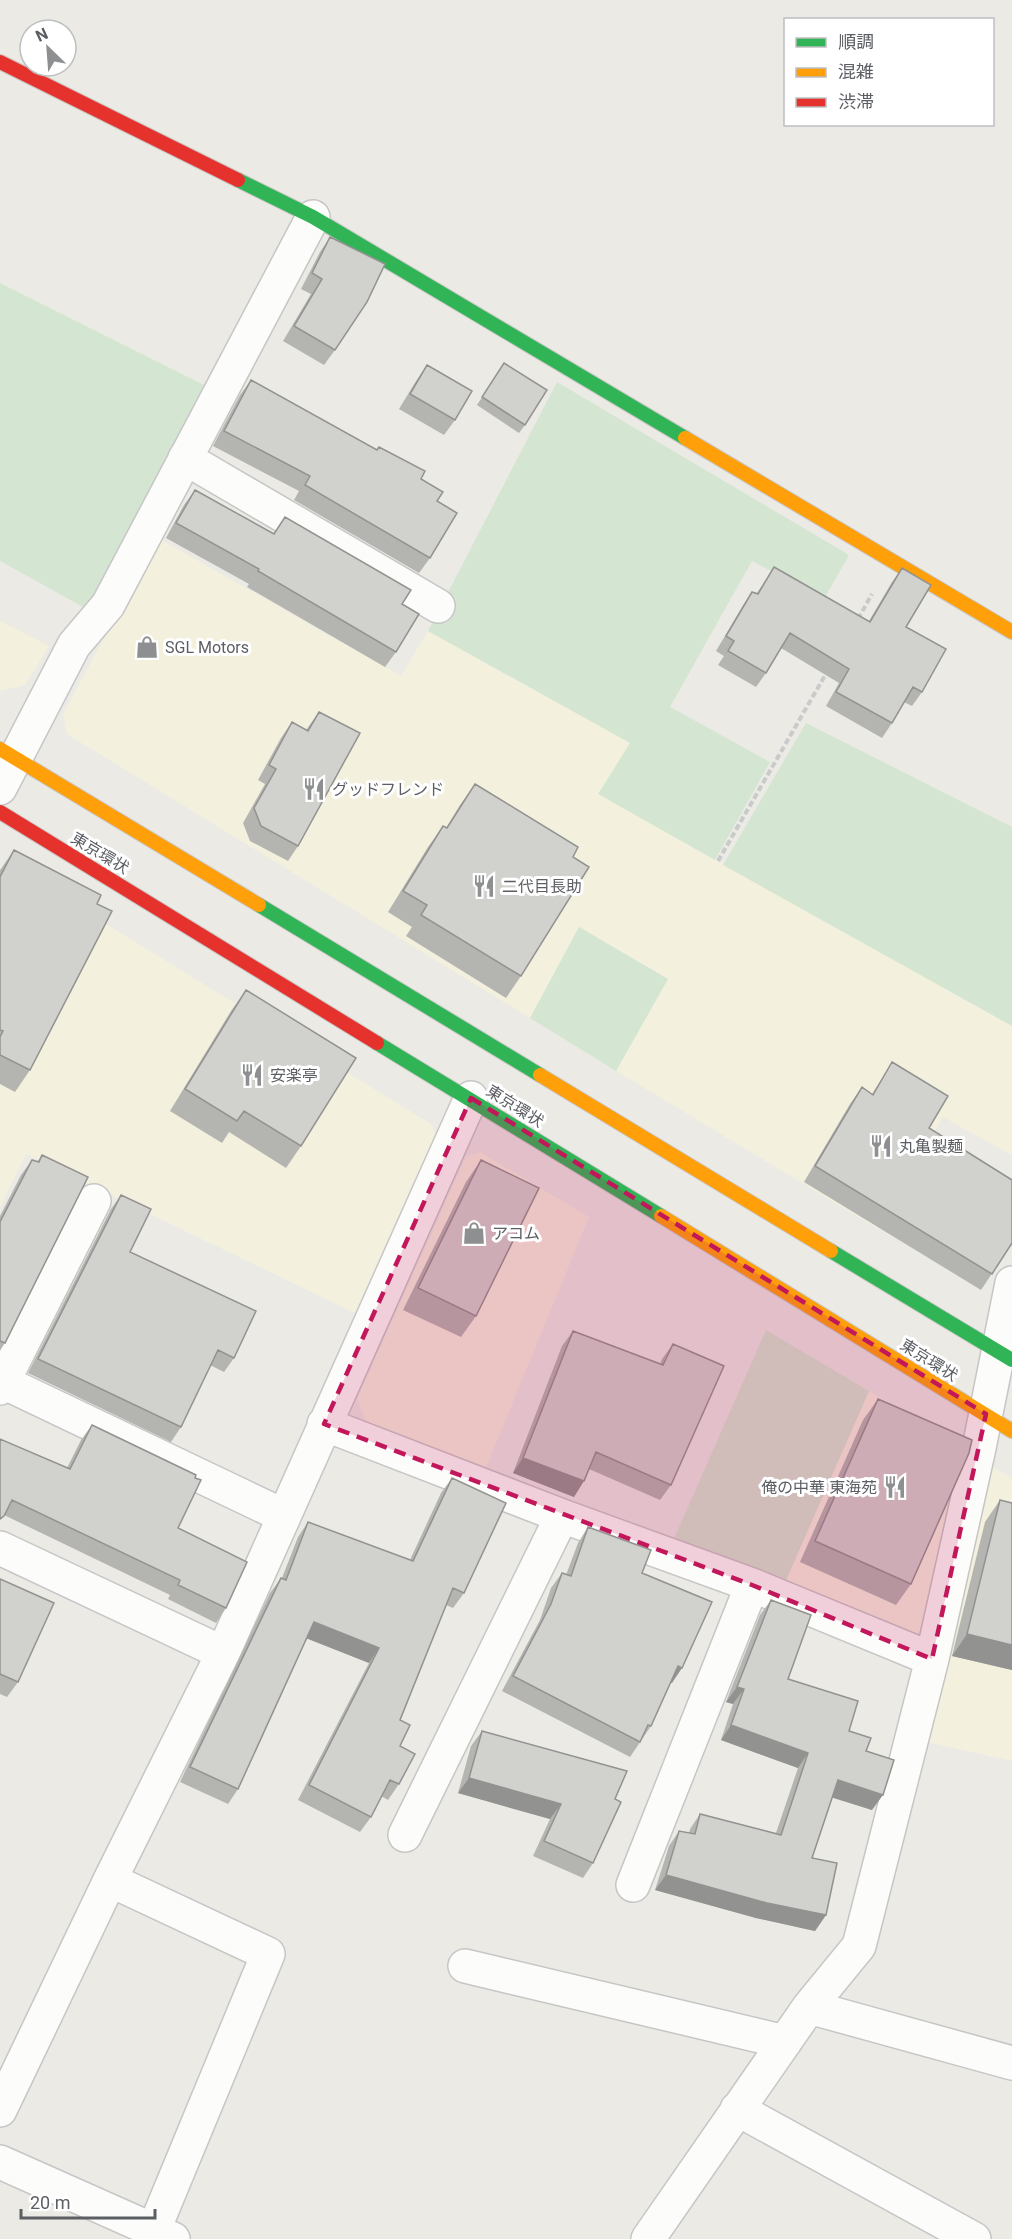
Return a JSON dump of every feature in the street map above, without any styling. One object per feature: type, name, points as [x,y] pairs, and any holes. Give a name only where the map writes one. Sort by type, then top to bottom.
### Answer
[{"type":"main road","points":[[0,62],[313,217],[1012,632]]},
{"type":"main road","points":[[7,753],[1004,1355]]},
{"type":"main road","name":"東京環状","points":[[0,812],[999,1422]]},
{"type":"street","points":[[0,788],[7,753],[74,645],[108,605],[313,217]]},
{"type":"street","points":[[185,458],[438,606]]},
{"type":"street","points":[[0,2110],[110,1880],[223,1653],[471,1098]]},
{"type":"street","points":[[94,1201],[1,1385],[284,1516]]},
{"type":"street","points":[[648,2239],[809,2007],[859,1946],[932,1659],[999,1422],[1012,1283]]},
{"type":"street","points":[[324,1424],[562,1516],[753,1585],[932,1659]]},
{"type":"street","points":[[405,1835],[562,1516]]},
{"type":"street","points":[[0,1548],[223,1653]]},
{"type":"street","points":[[633,1884],[753,1585]]},
{"type":"street","points":[[0,2162],[159,2236],[268,1953],[110,1880]]},
{"type":"street","points":[[465,1966],[785,2042]]},
{"type":"street","points":[[809,2007],[1012,2063]]},
{"type":"street","points":[[737,2109],[974,2239]]},
{"type":"path","points":[[855,622],[891,560]]},
{"type":"path","points":[[718,861],[832,664]]},
{"type":"highlighted area","points":[[471,1098],[986,1414],[932,1659],[752,1585],[324,1424]]},
{"type":"shaded area","points":[[158,538],[401,676],[428,631],[630,743],[599,794],[1012,1026],[1012,1155],[943,1117],[877,1228],[616,1071],[668,979],[579,927],[530,1018],[67,734],[63,714]]},
{"type":"shaded area","points":[[0,621],[49,646],[25,685],[0,691]]},
{"type":"shaded area","points":[[10,865],[431,1124],[440,1142],[365,1318],[26,1154],[0,1207],[0,866]]},
{"type":"shaded area","points":[[480,1152],[589,1217],[485,1470],[366,1422],[357,1399],[466,1157]]},
{"type":"shaded area","points":[[869,1391],[966,1450],[920,1640],[783,1587]]},
{"type":"shaded area","points":[[990,1465],[1012,1478],[1012,1761],[927,1742]]},
{"type":"green space","points":[[0,283],[212,389],[99,599],[83,607],[0,561]]},
{"type":"green space","points":[[557,382],[849,555],[824,599],[752,561],[670,707],[770,762],[715,860],[598,794],[630,743],[428,631]]},
{"type":"green space","points":[[806,723],[1012,827],[1012,1026],[723,865]]},
{"type":"green space","points":[[579,927],[668,979],[616,1071],[530,1018]]},
{"type":"green space","points":[[766,1330],[869,1391],[783,1587],[672,1543]]},
{"type":"building","points":[[330,237],[385,264],[367,302],[335,350],[294,326],[322,279],[312,273]]},
{"type":"building","points":[[504,363],[547,390],[525,425],[482,397]]},
{"type":"building","points":[[427,365],[472,391],[455,420],[410,394]]},
{"type":"building","points":[[251,380],[377,450],[379,447],[425,471],[421,479],[443,492],[437,501],[457,513],[430,558],[305,485],[310,476],[224,431]]},
{"type":"building","points":[[195,490],[274,534],[285,517],[411,590],[402,604],[419,614],[396,652],[258,571],[259,569],[176,523]]},
{"type":"building","points":[[774,567],[870,622],[902,568],[931,585],[906,627],[946,649],[922,692],[913,687],[892,723],[836,692],[849,669],[790,633],[766,673],[728,651],[734,641],[726,636],[752,592],[758,594]]},
{"type":"building","points":[[319,712],[360,733],[298,846],[261,826],[254,808],[276,769],[269,765],[292,722],[308,731]]},
{"type":"building","points":[[475,784],[578,847],[573,857],[589,867],[521,976],[421,915],[427,905],[403,891],[443,826],[447,828]]},
{"type":"building","points":[[14,850],[101,895],[97,904],[112,911],[30,1070],[0,1055],[0,1037],[3,1031],[0,1030],[0,877]]},
{"type":"building","points":[[246,990],[356,1058],[301,1146],[244,1111],[237,1121],[185,1089]]},
{"type":"building","points":[[892,1062],[948,1096],[929,1128],[1012,1180],[1012,1243],[992,1274],[815,1166],[862,1087],[873,1095]]},
{"type":"building","points":[[42,1155],[88,1177],[5,1343],[0,1341],[0,1222],[32,1160],[39,1162]]},
{"type":"building","points":[[481,1160],[539,1188],[476,1316],[418,1288]]},
{"type":"building","points":[[121,1195],[151,1209],[130,1252],[256,1311],[234,1358],[218,1350],[181,1427],[38,1359]]},
{"type":"building","points":[[573,1331],[663,1365],[673,1344],[724,1366],[671,1485],[596,1452],[584,1481],[523,1458]]},
{"type":"building","points":[[878,1399],[972,1440],[969,1453],[911,1584],[815,1541]]},
{"type":"building","points":[[92,1425],[196,1475],[195,1478],[201,1480],[178,1528],[247,1562],[226,1608],[178,1585],[180,1580],[12,1500],[0,1519],[0,1439],[70,1469]]},
{"type":"building","points":[[452,1478],[506,1503],[464,1593],[453,1588],[400,1720],[410,1725],[400,1746],[415,1754],[399,1784],[390,1780],[371,1817],[309,1785],[379,1648],[314,1622],[238,1789],[190,1767],[281,1578],[286,1580],[308,1522],[413,1561]]},
{"type":"building","points":[[1000,1500],[1012,1503],[1012,1645],[967,1634]]},
{"type":"building","points":[[588,1527],[651,1550],[642,1573],[712,1602],[682,1668],[678,1666],[651,1726],[648,1725],[640,1742],[513,1676],[551,1604],[562,1573],[571,1576]]},
{"type":"building","points":[[0,1579],[54,1603],[18,1682],[0,1674]]},
{"type":"building","points":[[771,1600],[811,1615],[788,1679],[858,1701],[849,1731],[871,1738],[866,1751],[894,1760],[883,1795],[838,1780],[812,1858],[837,1863],[826,1915],[767,1903],[666,1875],[679,1831],[695,1834],[700,1814],[781,1835],[808,1753],[731,1725],[744,1689],[737,1687]]},
{"type":"building","points":[[482,1731],[627,1771],[615,1799],[621,1802],[593,1863],[544,1841],[561,1804],[469,1778]]},
{"type":"traffic: fast","points":[[238,180],[313,217],[685,438]]},
{"type":"traffic: fast","points":[[259,905],[540,1075]]},
{"type":"traffic: fast","points":[[377,1043],[661,1216]]},
{"type":"traffic: fast","points":[[831,1251],[1012,1360]]},
{"type":"traffic: slow","points":[[685,438],[1012,632]]},
{"type":"traffic: slow","points":[[0,749],[259,905]]},
{"type":"traffic: slow","points":[[540,1075],[831,1251]]},
{"type":"traffic: slow","points":[[661,1216],[1012,1431]]},
{"type":"traffic: jam","points":[[0,62],[238,180]]},
{"type":"traffic: jam","points":[[0,812],[377,1043]]},
{"type":"place","name":"SGL Motors","points":[[147,647]]},
{"type":"place","name":"グッドフレンド","points":[[314,789]]},
{"type":"place","name":"二代目長助","points":[[484,886]]},
{"type":"place","name":"安楽亭","points":[[252,1075]]},
{"type":"place","name":"丸亀製麺","points":[[881,1146]]},
{"type":"place","name":"アコム","points":[[474,1233]]},
{"type":"place","name":"俺の中華 東海苑","points":[[895,1487]]}]
